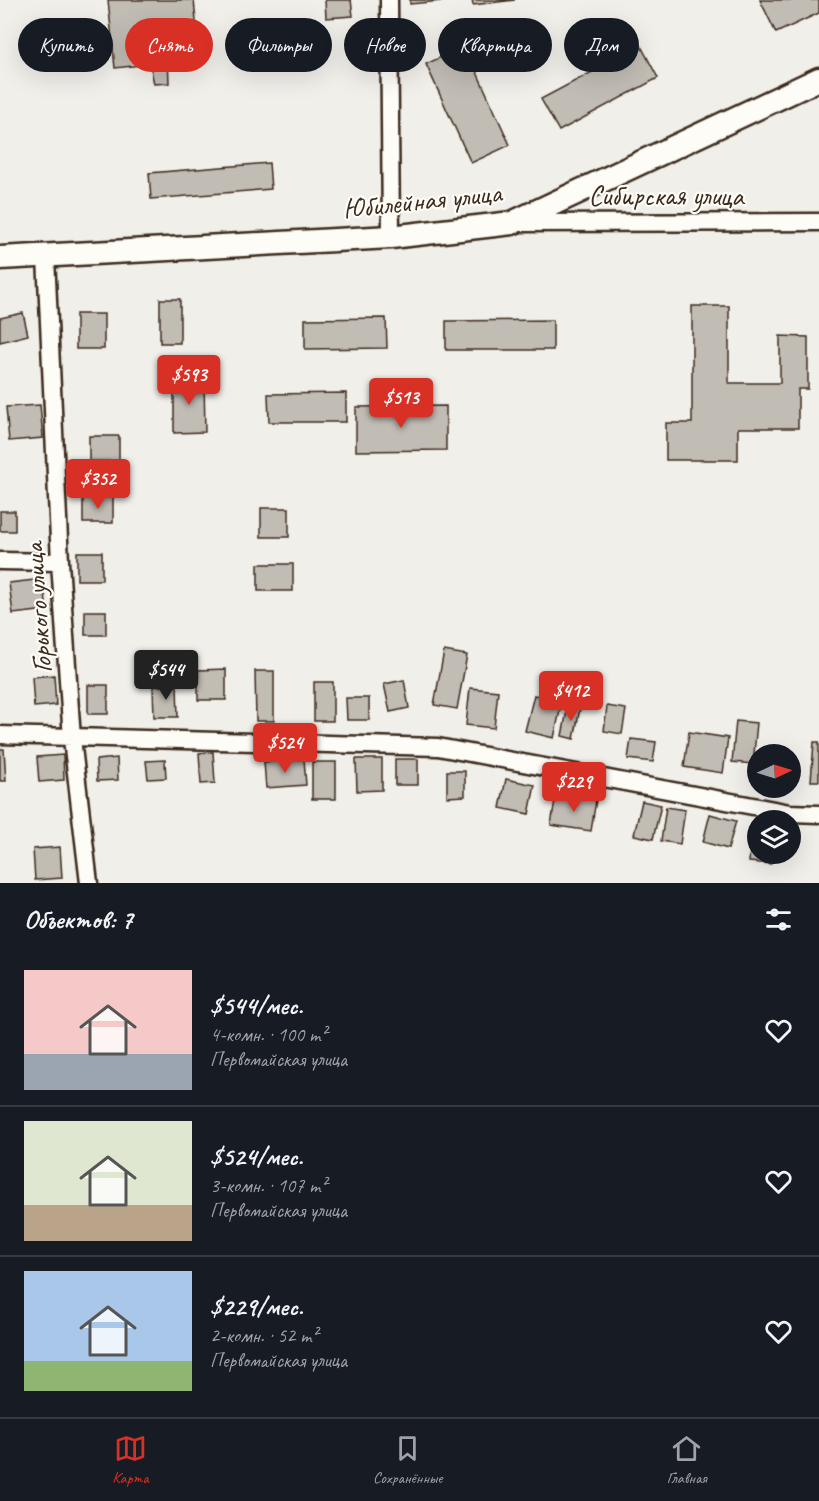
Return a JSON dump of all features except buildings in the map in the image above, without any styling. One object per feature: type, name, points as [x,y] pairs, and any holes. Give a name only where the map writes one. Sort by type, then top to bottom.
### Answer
[{"type":"main road","name":"Юбилейная улица","points":[[0,258],[391,237],[512,223],[819,79]]},
{"type":"street","points":[[389,0],[391,237]]},
{"type":"street","name":"Сибирская улица","points":[[512,223],[819,222]]},
{"type":"street","name":"Горького улица","points":[[46,257],[60,562],[72,739],[89,883]]},
{"type":"street","points":[[0,561],[60,562]]},
{"type":"street","points":[[0,735],[72,739],[438,747],[790,813],[819,814]]}]
